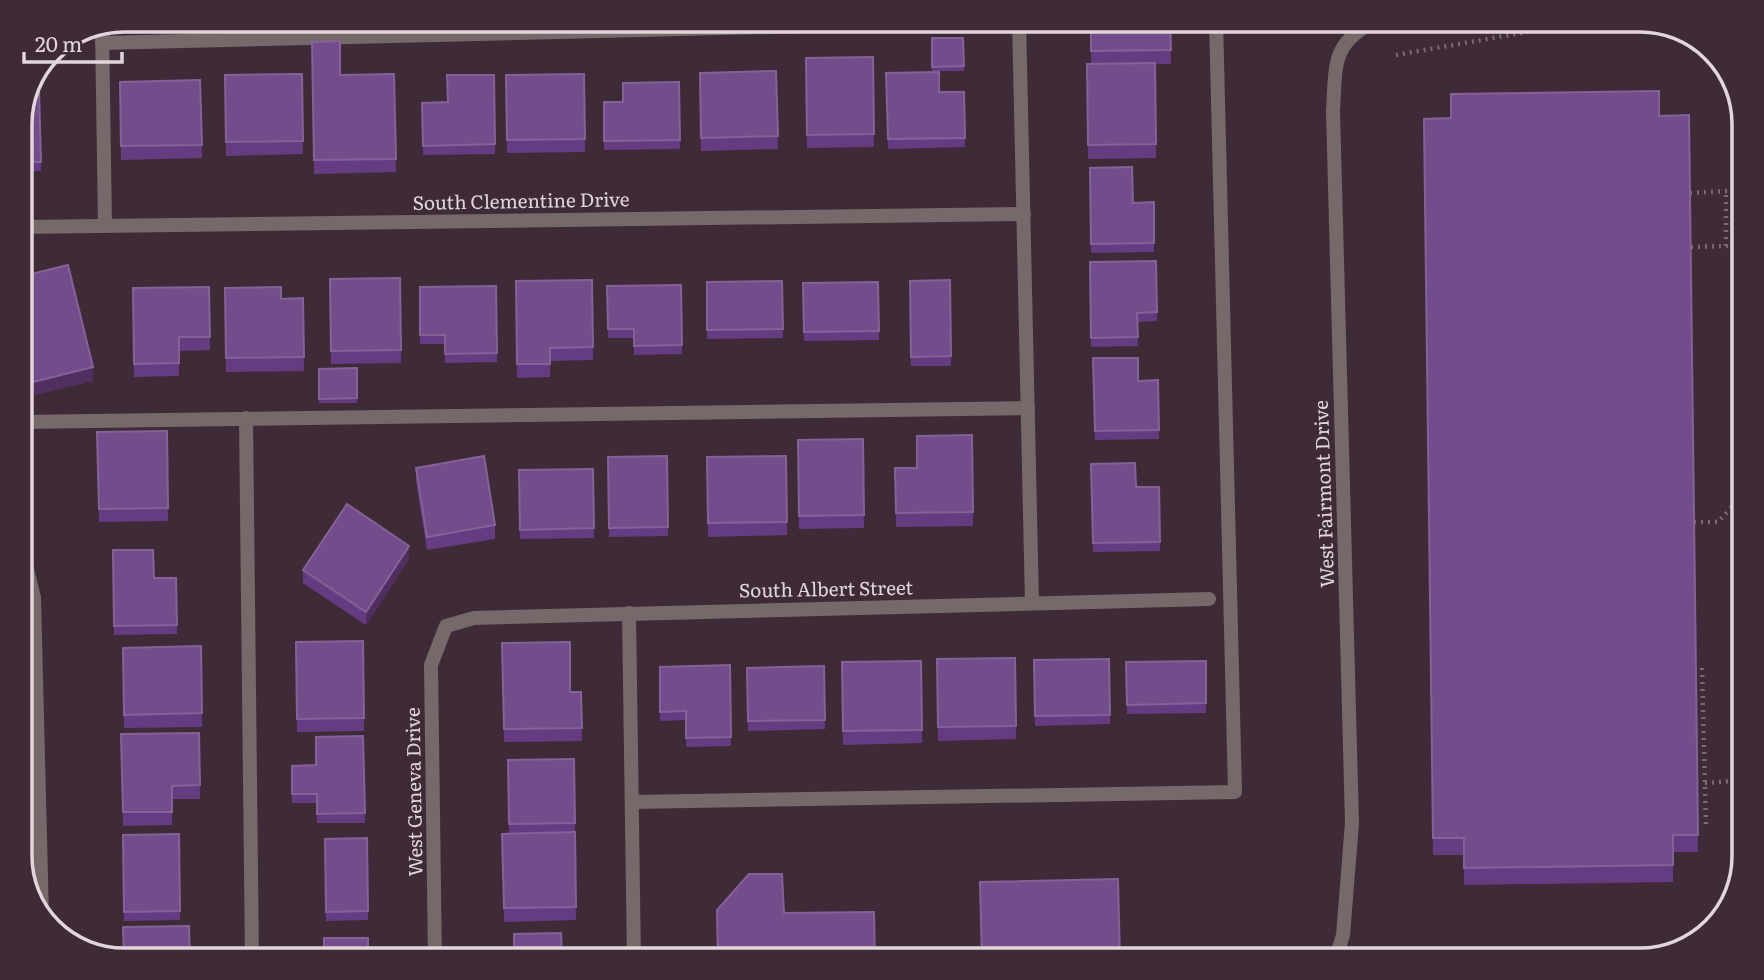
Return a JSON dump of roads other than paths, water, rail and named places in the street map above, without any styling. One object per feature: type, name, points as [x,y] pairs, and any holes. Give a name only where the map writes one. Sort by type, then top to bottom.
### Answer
[{"type":"street","points":[[105,226],[102,35],[285,32]]},
{"type":"street","points":[[1019,32],[1032,603]]},
{"type":"street","points":[[632,802],[1236,792],[1216,32]]},
{"type":"street","name":"West Fairmont Drive","points":[[1339,948],[1343,935],[1352,823],[1333,111],[1340,50],[1355,32]]},
{"type":"street","name":"South Clementine Drive","points":[[32,227],[1024,214]]},
{"type":"street","points":[[32,422],[1028,408]]},
{"type":"street","points":[[246,418],[252,948]]},
{"type":"street","name":"South Albert Street","points":[[446,626],[474,618],[1209,599]]},
{"type":"street","points":[[629,614],[634,948]]},
{"type":"street","name":"West Geneva Drive","points":[[435,948],[431,665],[446,626]]},
{"type":"street","points":[[32,705],[41,897]]}]
